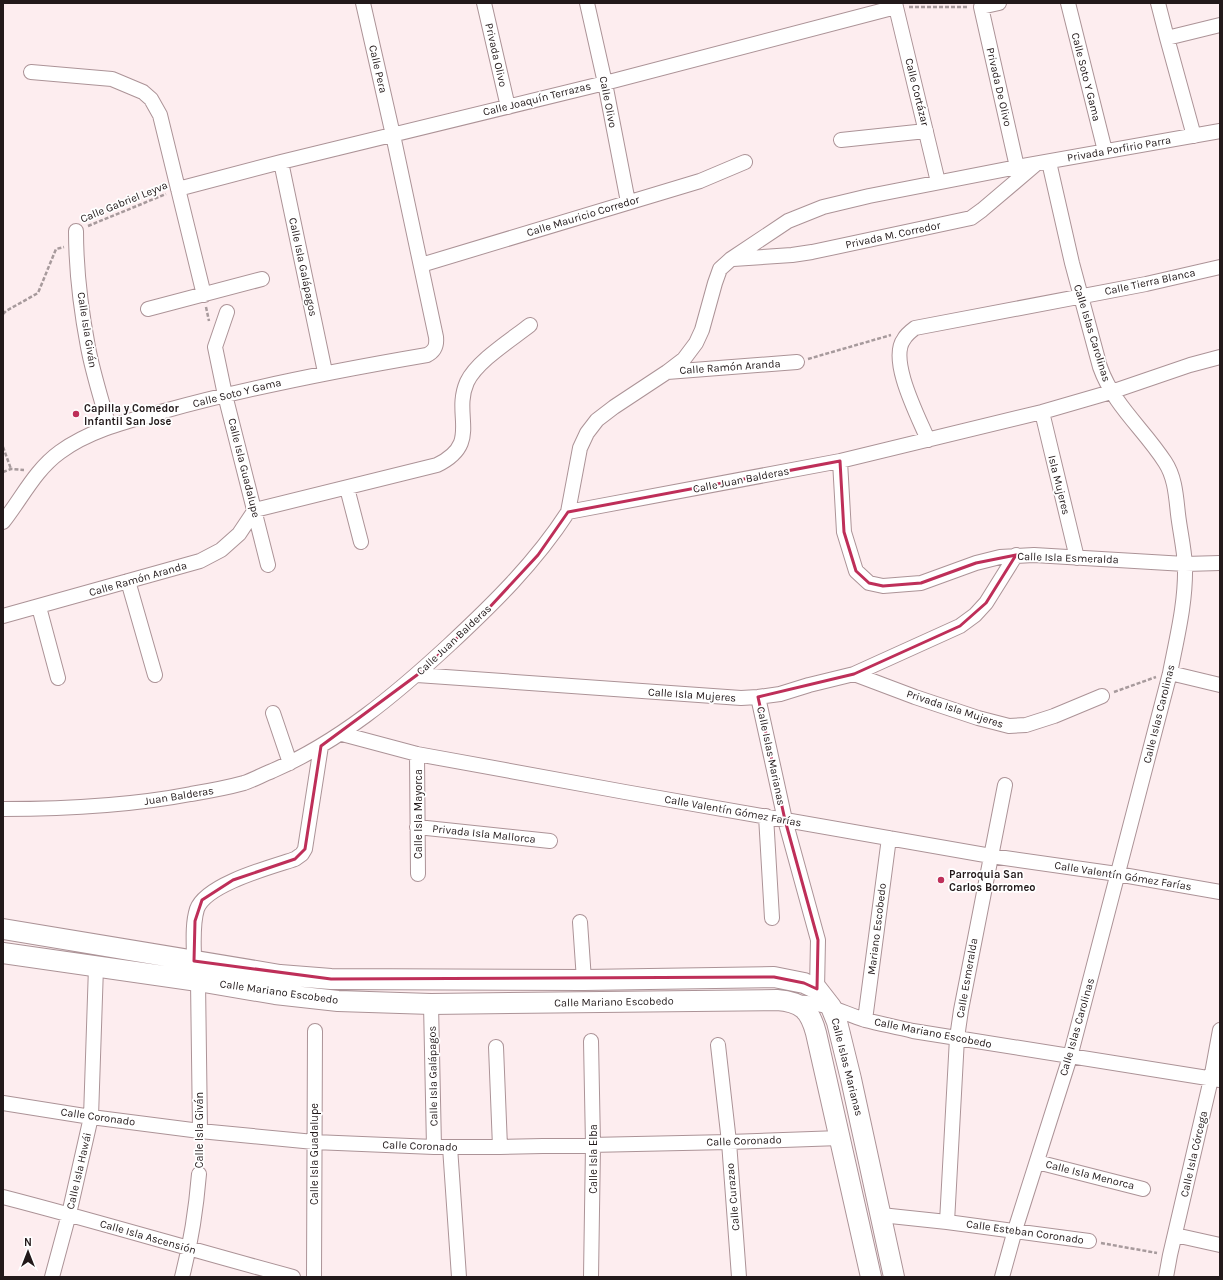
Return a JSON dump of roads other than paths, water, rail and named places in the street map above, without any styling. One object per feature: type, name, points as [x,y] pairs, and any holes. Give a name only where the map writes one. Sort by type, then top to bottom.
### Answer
[{"type":"main road","name":"Calle Mariano Escobedo","points":[[3,929],[280,975],[331,979],[584,980],[774,977],[804,983],[817,989]]},
{"type":"main road","name":"Calle Mariano Escobedo","points":[[3,953],[312,999],[431,1004],[769,1000],[788,1000],[796,1003]]},
{"type":"main road","name":"Calle Islas Marianas","points":[[817,989],[831,1007],[837,1022],[851,1079],[894,1277]]},
{"type":"main road","name":"Calle Islas Marianas","points":[[796,1003],[808,1012],[813,1022],[871,1277]]},
{"type":"street","name":"Calle Pera","points":[[363,3],[393,134],[436,337],[435,349]]},
{"type":"street","name":"Privada Olivo","points":[[484,3],[508,107]]},
{"type":"street","name":"Calle Olivo","points":[[587,3],[605,83],[628,202]]},
{"type":"street","name":"Privada De Olivo","points":[[999,3],[981,7],[1017,167]]},
{"type":"street","name":"Calle Soto Y Gama","points":[[1068,3],[1105,152]]},
{"type":"street","points":[[1158,3],[1194,136]]},
{"type":"street","name":"Calle Joaquín Terrazas","points":[[178,189],[393,134],[605,83],[896,5]]},
{"type":"street","name":"Calle Cortázar","points":[[896,5],[938,182]]},
{"type":"street","points":[[1167,38],[1220,25]]},
{"type":"street","points":[[31,72],[112,78],[142,92],[150,99],[160,115],[204,295]]},
{"type":"street","points":[[841,140],[926,131]]},
{"type":"street","name":"Privada Porfirio Parra","points":[[1017,167],[1194,136],[1219,135]]},
{"type":"street","name":"Calle Isla Galápagos","points":[[281,162],[326,372]]},
{"type":"street","name":"Calle Mauricio Corredor","points":[[421,265],[700,180],[745,162]]},
{"type":"street","name":"Privada M. Corredor","points":[[731,260],[812,252],[971,218],[1042,163]]},
{"type":"street","name":"Calle Islas Carolinas","points":[[1002,1277],[1015,1230],[1070,1056],[1170,673],[1182,608],[1185,564],[1175,488],[1171,474],[1165,462],[1111,392],[1100,367],[1072,263],[1042,163]]},
{"type":"street","name":"Calle Ramón Aranda","points":[[667,372],[684,358],[696,344],[702,330],[720,269],[788,221],[823,207],[938,182],[1017,167]]},
{"type":"street","name":"Calle Isla Giván","points":[[76,231],[83,321],[88,348],[109,427]]},
{"type":"street","name":"Calle Tierra Blanca","points":[[1080,296],[1146,284],[1220,267]]},
{"type":"street","points":[[148,309],[262,279]]},
{"type":"street","points":[[928,440],[901,374],[899,356],[903,340],[915,328],[1080,296]]},
{"type":"street","name":"Calle Isla Guadalupe","points":[[227,312],[215,347],[225,395],[268,565]]},
{"type":"street","points":[[255,510],[437,465],[449,459],[461,444],[463,434],[463,398],[466,383],[474,370],[530,325]]},
{"type":"street","name":"Calle Soto Y Gama","points":[[3,522],[39,470],[60,452],[90,435],[109,427],[225,395],[326,372],[427,354],[433,352],[435,349]]},
{"type":"street","name":"Calle Juan Balderas","points":[[342,734],[416,676],[488,609],[518,578],[553,536],[568,512],[840,461],[1042,412],[1111,392],[1190,365],[1220,357]]},
{"type":"street","name":"Calle Ramón Aranda","points":[[667,372],[796,362]]},
{"type":"street","points":[[568,512],[580,448],[587,433],[597,420],[614,407],[667,372]]},
{"type":"street","name":"Isla Mujeres","points":[[1042,412],[1077,558]]},
{"type":"street","name":"Calle Isla Esmeralda","points":[[840,461],[844,532],[856,571],[869,583],[883,586],[921,583],[976,563],[1016,555],[1185,564],[1213,563]]},
{"type":"street","points":[[346,488],[361,542]]},
{"type":"street","name":"Calle Ramón Aranda","points":[[3,616],[200,561],[221,550],[239,534],[255,510]]},
{"type":"street","name":"Calle Isla Mujeres","points":[[416,676],[741,698],[780,694],[854,674],[960,626],[975,616],[986,603],[1016,555]]},
{"type":"street","points":[[1213,563],[1220,573]]},
{"type":"street","points":[[128,581],[155,675]]},
{"type":"street","points":[[39,607],[58,678]]},
{"type":"street","points":[[1170,673],[1220,685]]},
{"type":"street","name":"Privada Isla Mujeres","points":[[854,674],[922,700],[978,718],[1009,726],[1026,725],[1054,716],[1102,696]]},
{"type":"street","name":"Calle Islas Marianas","points":[[758,697],[785,820],[818,940],[817,989]]},
{"type":"street","points":[[273,713],[290,763]]},
{"type":"street","name":"Calle Valentín Gómez Farías","points":[[342,734],[417,754],[625,792],[991,856],[1117,874],[1220,892]]},
{"type":"street","name":"Juan Balderas","points":[[3,809],[42,809],[134,803],[222,789],[245,782],[290,763],[342,734]]},
{"type":"street","points":[[194,961],[195,920],[197,909],[202,900],[208,894],[233,880],[295,859],[302,854],[305,849],[321,746]]},
{"type":"street","name":"Calle Isla Mayorca","points":[[417,754],[418,874]]},
{"type":"street","name":"Calle Esmeralda","points":[[947,1222],[957,1038],[1004,785]]},
{"type":"street","points":[[766,816],[772,918]]},
{"type":"street","name":"Privada Isla Mallorca","points":[[417,827],[550,841]]},
{"type":"street","name":"Mariano Escobedo","points":[[865,1020],[889,838]]},
{"type":"street","points":[[580,922],[584,980]]},
{"type":"street","name":"Calle Isla Hawái","points":[[52,1277],[69,1214],[91,1117],[96,967]]},
{"type":"street","name":"Calle Isla Giván","points":[[198,981],[200,1131]]},
{"type":"street","name":"Calle Mariano Escobedo","points":[[796,1003],[814,1003],[831,1007],[865,1020],[914,1031],[1215,1079]]},
{"type":"street","name":"Calle Isla Galápagos","points":[[431,1004],[434,1147]]},
{"type":"street","name":"Calle Isla Córcega","points":[[1166,1277],[1170,1255],[1215,1079],[1220,1030]]},
{"type":"street","name":"Calle Isla Guadalupe","points":[[314,1277],[315,1031]]},
{"type":"street","name":"Calle Isla Elba","points":[[591,1041],[594,1145],[591,1277]]},
{"type":"street","name":"Calle Curazao","points":[[718,1045],[729,1142],[739,1277]]},
{"type":"street","points":[[496,1047],[500,1147]]},
{"type":"street","name":"Calle Coronado","points":[[3,1103],[91,1117],[200,1131],[314,1142],[434,1147],[500,1147],[840,1138]]},
{"type":"street","points":[[450,1147],[459,1277]]},
{"type":"street","name":"Calle Isla Menorca","points":[[1037,1162],[1143,1189]]},
{"type":"street","name":"Calle Isla Giván","points":[[182,1277],[194,1219],[199,1174]]},
{"type":"street","name":"Calle Isla Ascensión","points":[[3,1197],[293,1277]]},
{"type":"street","name":"Calle Esteban Coronado","points":[[881,1215],[1015,1230],[1089,1241]]},
{"type":"street","points":[[1175,1235],[1220,1246]]},
{"type":"place","name":"Capilla y Comedor Infantil San Jose","points":[[76,414]]},
{"type":"place","name":"Parroquia San Carlos Borromeo","points":[[941,880]]}]
